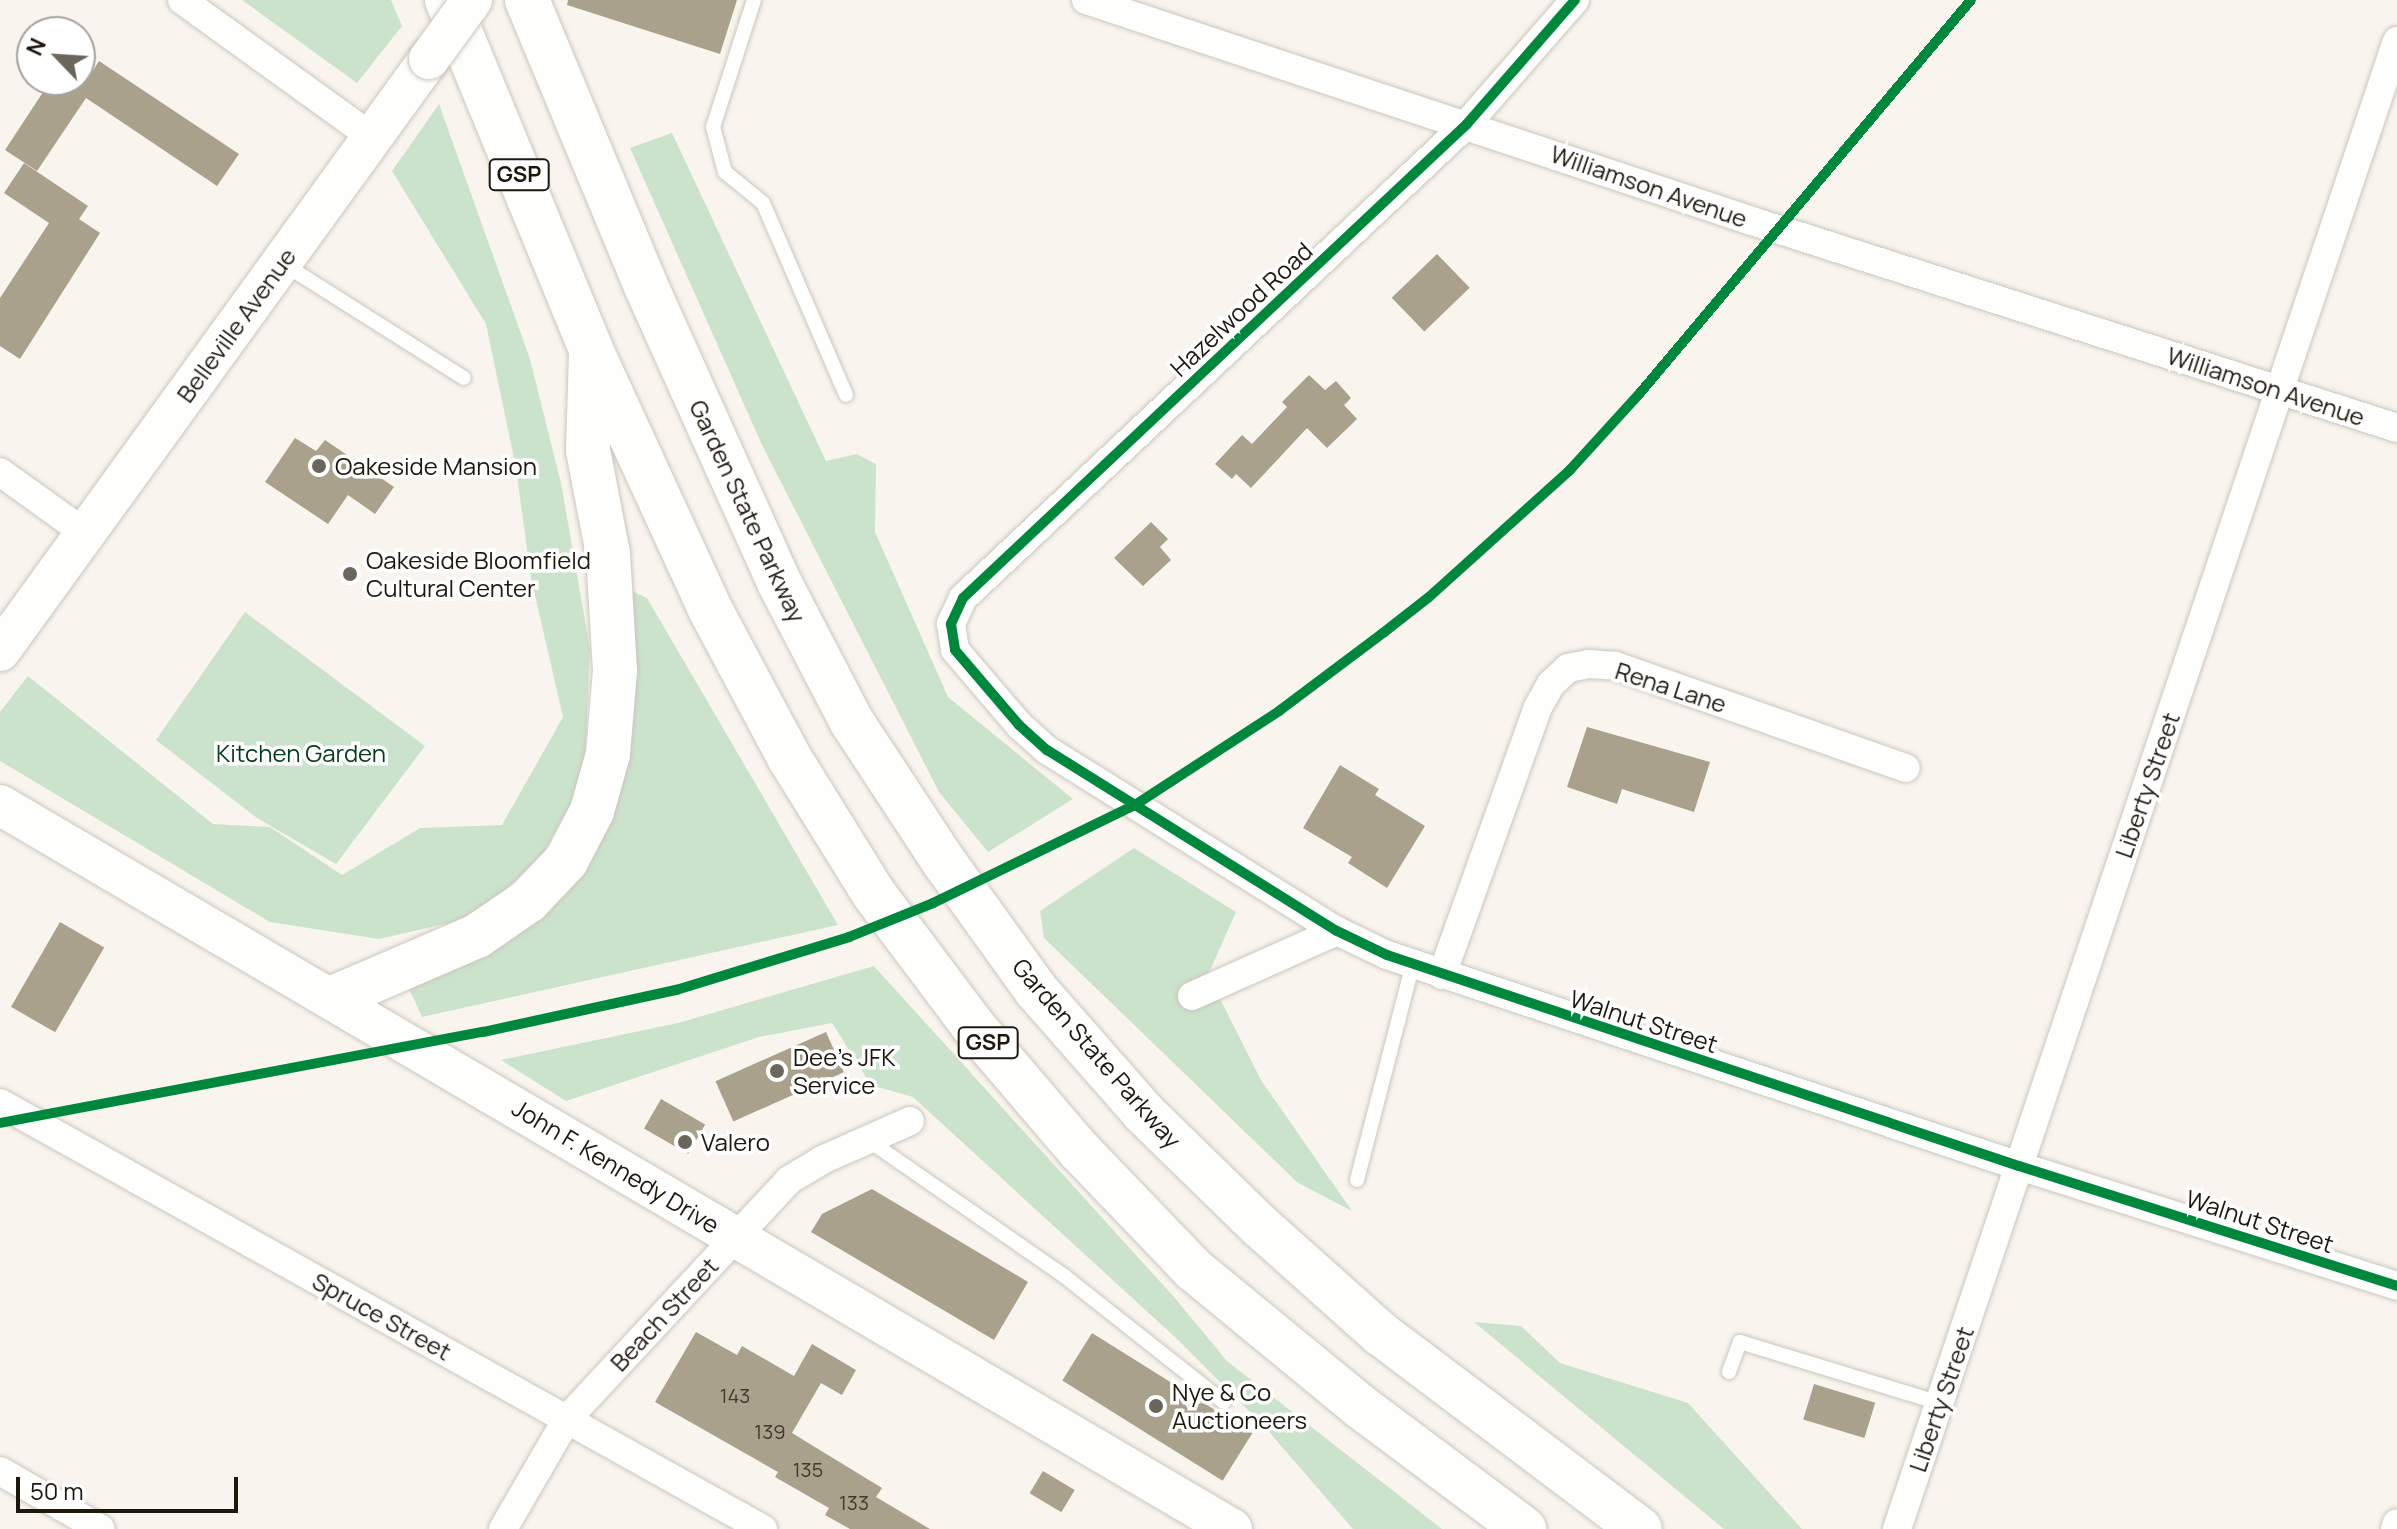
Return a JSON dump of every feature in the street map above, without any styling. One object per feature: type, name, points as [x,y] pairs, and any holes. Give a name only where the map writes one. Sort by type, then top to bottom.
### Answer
[{"type":"highway","name":"GSP","points":[[447,0],[591,350],[710,609],[789,757],[874,894],[973,1026],[1079,1150],[1193,1269],[1361,1407],[1524,1529]]},
{"type":"highway","name":"Garden State Parkway","points":[[527,0],[651,300],[779,582],[852,722],[944,862],[1027,977],[1143,1112],[1260,1226],[1381,1334],[1640,1529]]},
{"type":"highway","points":[[333,998],[477,936],[528,901],[566,861],[592,811],[608,754],[615,671],[608,554],[588,450],[591,350]]},
{"type":"main road","name":"Belleville Avenue","points":[[0,651],[472,0]]},
{"type":"main road","name":"John F. Kennedy Drive","points":[[0,805],[1232,1529]]},
{"type":"street","points":[[182,0],[373,138]]},
{"type":"street","name":"Williamson Avenue","points":[[1086,0],[1752,221],[2397,428]]},
{"type":"street","name":"Hazelwood Road","points":[[955,650],[951,624],[963,598],[1467,124],[1575,0]]},
{"type":"street","name":"Liberty Street","points":[[1897,1529],[2397,41]]},
{"type":"street","points":[[0,472],[85,533]]},
{"type":"street","name":"Walnut Street","points":[[955,650],[1019,725],[1047,750],[1337,931],[1442,975],[2019,1166],[2397,1286]]},
{"type":"street","name":"Rena Lane","points":[[1442,975],[1537,709],[1551,684],[1568,668],[1589,664],[1616,666],[1906,768]]},
{"type":"street","points":[[1192,996],[1337,931]]},
{"type":"street","name":"Spruce Street","points":[[0,1103],[763,1529]]},
{"type":"street","name":"Beach Street","points":[[503,1529],[567,1419],[789,1180],[822,1160],[910,1121]]},
{"type":"street","points":[[0,1471],[101,1529]]},
{"type":"street","points":[[2395,1529],[2397,1523]]},
{"type":"lane","points":[[754,0],[713,127],[725,172],[763,203],[846,395]]},
{"type":"lane","points":[[281,263],[464,378]]},
{"type":"lane","points":[[1357,1180],[1413,964]]},
{"type":"lane","points":[[868,1140],[1063,1275],[1224,1402]]},
{"type":"lane","points":[[1729,1372],[1740,1342],[1939,1403]]},
{"type":"green space","points":[[242,0],[391,0],[402,26],[357,83]]},
{"type":"green space","points":[[439,104],[530,359],[561,483],[590,649],[584,779],[541,858],[475,917],[379,939],[270,922],[0,761],[0,712],[28,676],[213,824],[270,827],[342,875],[420,828],[502,825],[563,717],[531,578],[516,468],[486,324],[392,171]]},
{"type":"green space","points":[[672,133],[826,461],[857,454],[876,464],[875,532],[948,697],[1073,799],[988,852],[939,792],[762,445],[630,148]]},
{"type":"green space","points":[[625,588],[647,598],[838,925],[422,1017],[408,986],[580,870]]},
{"type":"green space","name":"Kitchen Garden","points":[[245,612],[425,746],[336,864],[257,818],[156,740]]},
{"type":"green space","points":[[1134,848],[1236,912],[1208,975],[1261,1080],[1352,1211],[1298,1183],[1044,938],[1040,911]]},
{"type":"green space","points":[[874,966],[1174,1297],[1227,1361],[1442,1529],[1353,1529],[1264,1426],[1176,1338],[913,1097],[871,1085],[832,1023],[759,1037],[566,1101],[501,1060],[678,1023]]},
{"type":"green space","points":[[1474,1322],[1521,1326],[1560,1363],[1688,1403],[1802,1529],[1724,1529]]},
{"type":"building","points":[[568,0],[737,0],[720,54],[567,5]]},
{"type":"building","points":[[99,61],[239,154],[217,186],[86,98],[37,171],[5,150],[40,96],[96,96],[96,66]]},
{"type":"building","points":[[24,163],[88,206],[79,219],[100,233],[20,359],[0,346],[0,298],[49,223],[4,193]]},
{"type":"building","points":[[1437,254],[1470,288],[1424,332],[1392,298]]},
{"type":"building","points":[[1309,375],[1325,390],[1336,381],[1351,398],[1344,405],[1357,419],[1327,448],[1307,428],[1251,488],[1236,474],[1232,479],[1215,464],[1242,435],[1252,444],[1287,407],[1282,402]]},
{"type":"building","name":"Oakeside Mansion","points":[[295,438],[316,451],[325,440],[394,487],[375,514],[348,495],[328,524],[265,482]]},
{"type":"building","points":[[1151,522],[1168,539],[1160,547],[1171,560],[1143,586],[1114,558]]},
{"type":"building","points":[[1587,727],[1710,762],[1694,812],[1622,789],[1617,804],[1567,787]]},
{"type":"building","points":[[1340,765],[1379,789],[1375,795],[1425,826],[1387,888],[1348,863],[1352,857],[1303,828]]},
{"type":"building","points":[[60,922],[104,948],[55,1032],[11,1007]]},
{"type":"building","name":"Dee's JFK Service","points":[[826,1032],[844,1072],[733,1121],[715,1081]]},
{"type":"building","points":[[661,1099],[705,1124],[688,1154],[644,1128]]},
{"type":"building","points":[[872,1189],[1028,1282],[994,1340],[811,1232],[822,1214]]},
{"type":"building","points":[[696,1332],[737,1355],[742,1346],[794,1376],[812,1344],[856,1370],[842,1395],[821,1383],[792,1433],[882,1488],[876,1497],[930,1529],[850,1529],[825,1515],[829,1508],[775,1477],[778,1472],[655,1402]]},
{"type":"building","points":[[1092,1333],[1252,1433],[1223,1481],[1062,1380]]},
{"type":"building","points":[[1814,1384],[1875,1403],[1864,1438],[1803,1419]]},
{"type":"building","points":[[1043,1471],[1075,1490],[1061,1512],[1030,1493]]},
{"type":"cycle path","points":[[1575,0],[1467,124],[963,598],[951,624],[955,650],[1019,725],[1047,750],[1337,931],[1387,955],[2019,1166],[2397,1286]]},
{"type":"cycle path","points":[[0,1123],[483,1032],[676,990],[849,937],[933,903],[1135,805],[1279,711],[1383,633],[1429,597],[1570,470],[1640,393],[1971,0]]},
{"type":"place","name":"Oakeside Mansion","points":[[319,466]]},
{"type":"place","name":"Oakeside Bloomfield Cultural Center","points":[[350,574]]},
{"type":"place","name":"Dee's JFK Service","points":[[777,1071]]},
{"type":"place","name":"Valero","points":[[685,1142]]},
{"type":"place","name":"Nye & Co Auctioneers","points":[[1156,1406]]}]
